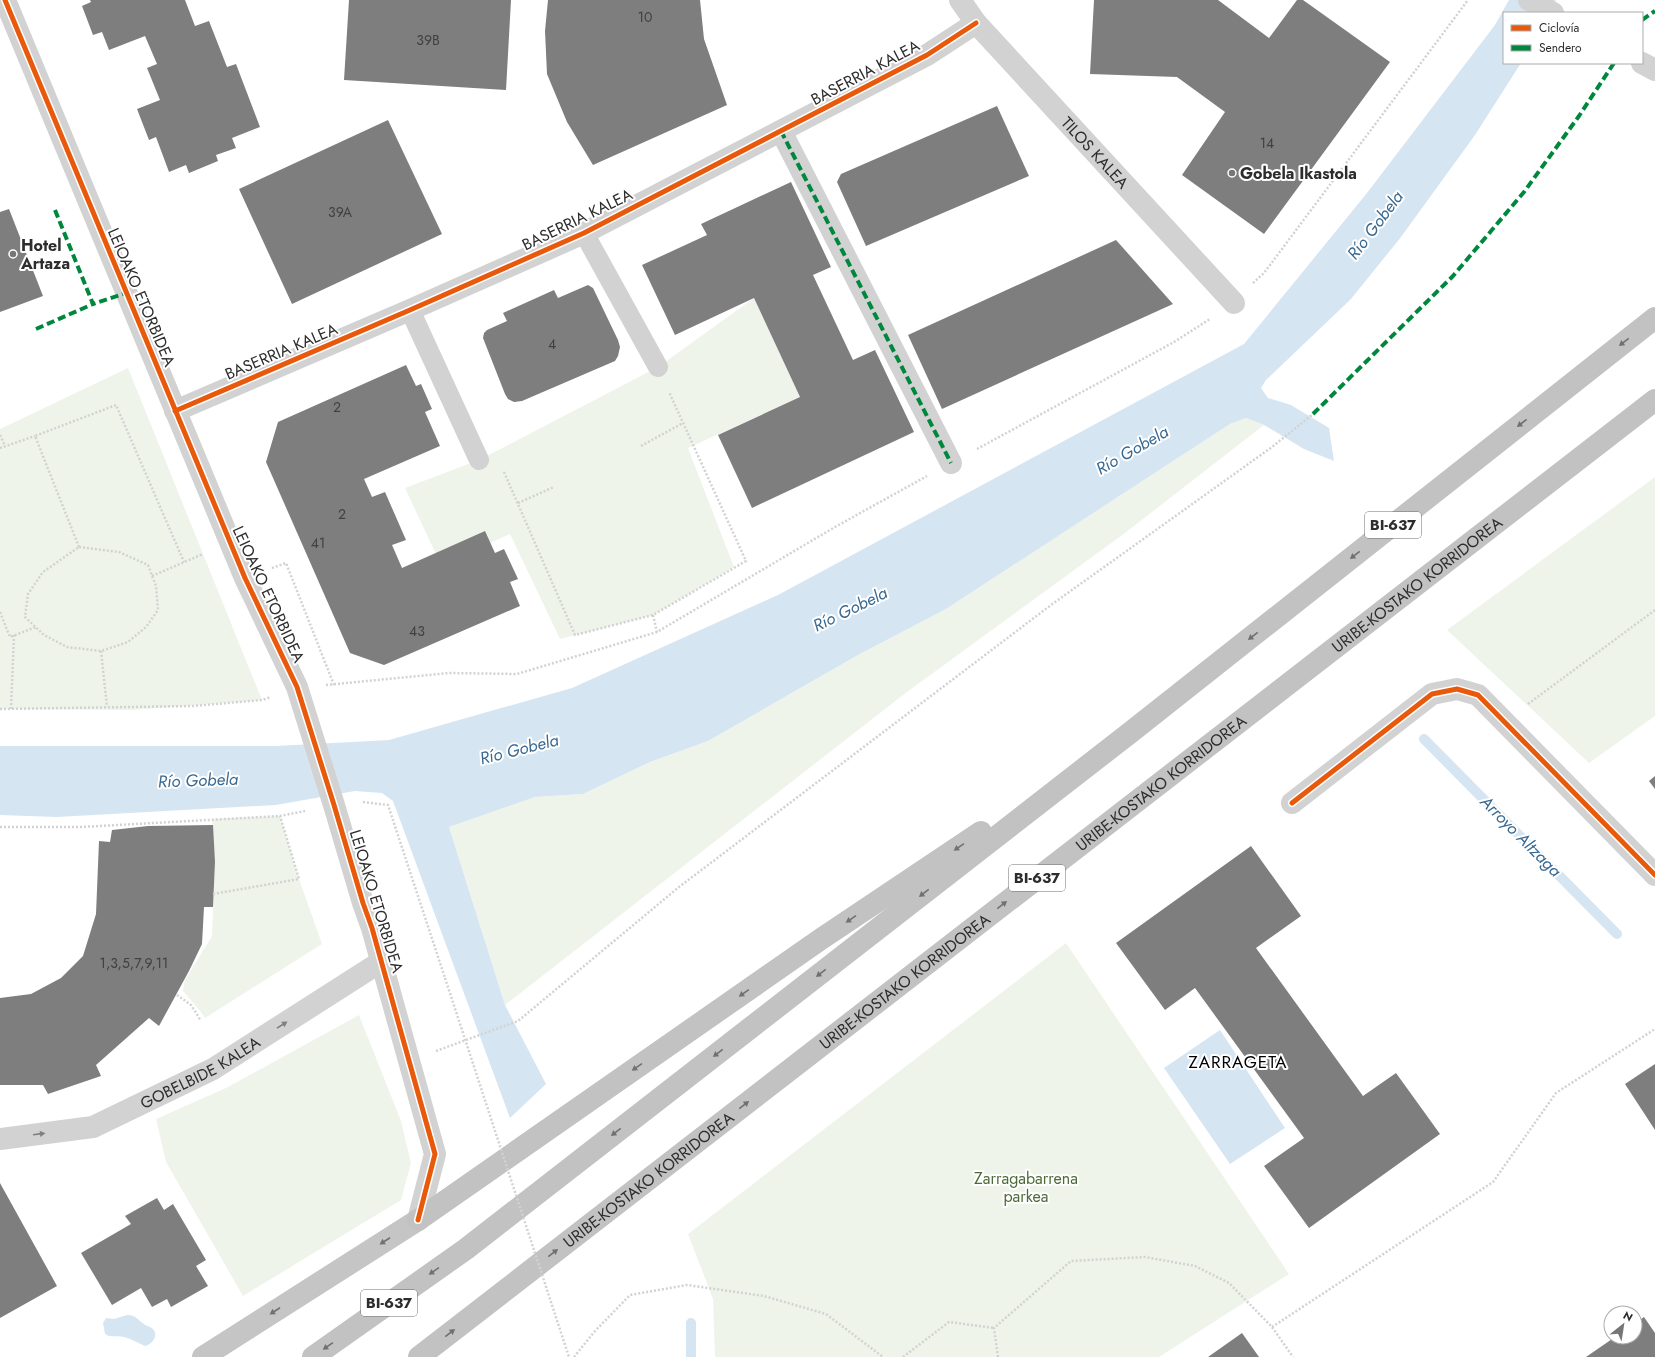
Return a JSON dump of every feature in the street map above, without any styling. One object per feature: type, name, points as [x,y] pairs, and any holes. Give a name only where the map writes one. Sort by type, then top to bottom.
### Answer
[{"type":"highway","name":"BI-637","points":[[312,1357],[466,1249],[1131,732],[1655,318]]},
{"type":"highway","name":"URIBE-KOSTAKO KORRIDOREA","points":[[420,1357],[1655,400]]},
{"type":"highway","points":[[418,1220],[821,938],[1131,732]]},
{"type":"main road","points":[[202,1357],[418,1220]]},
{"type":"street","name":"LEIOAKO ETORBIDEA","points":[[5,0],[230,543],[297,687],[334,805],[362,904],[372,928],[382,961],[435,1154],[418,1220]]},
{"type":"street","name":"TILOS KALEA","points":[[960,0],[976,23],[1234,303]]},
{"type":"street","points":[[1529,0],[1551,12]]},
{"type":"street","name":"BASERRIA KALEA","points":[[175,411],[584,233],[927,55],[976,23]]},
{"type":"street","points":[[1643,64],[1655,70]]},
{"type":"street","points":[[781,131],[951,463]]},
{"type":"street","points":[[1292,803],[1432,694],[1457,689],[1478,695],[1655,875]]},
{"type":"street","name":"GOBELBIDE KALEA","points":[[0,1139],[94,1127],[213,1070],[382,961]]},
{"type":"lane","points":[[584,233],[658,368]]},
{"type":"lane","points":[[410,310],[479,460]]},
{"type":"path","points":[[502,467],[575,635],[653,615],[746,560],[658,368]]},
{"type":"path","points":[[0,448],[116,405],[184,562]]},
{"type":"path","points":[[455,1044],[518,1021],[685,883],[1051,605],[1272,447],[1312,414]]},
{"type":"path","points":[[642,446],[683,423]]},
{"type":"path","points":[[0,435],[5,446]]},
{"type":"path","points":[[35,436],[80,547]]},
{"type":"path","points":[[518,503],[554,487]]},
{"type":"path","points":[[152,576],[230,543]]},
{"type":"path","points":[[80,547],[119,552],[148,565],[156,586],[158,610],[146,627],[128,642],[101,650],[67,647],[44,635],[25,617],[28,594],[43,572],[80,547]]},
{"type":"path","points":[[245,578],[286,562],[334,685]]},
{"type":"path","points":[[1503,722],[1655,610]]},
{"type":"path","points":[[0,612],[10,637],[36,627]]},
{"type":"path","points":[[653,615],[657,632]]},
{"type":"path","points":[[11,709],[14,635]]},
{"type":"path","points":[[101,650],[107,707]]},
{"type":"path","points":[[0,709],[193,706],[262,700],[297,687]]},
{"type":"path","points":[[0,827],[81,827],[280,816],[354,801],[388,805],[569,1357]]},
{"type":"path","points":[[214,894],[299,879],[280,816]]},
{"type":"path","points":[[177,995],[191,1005],[201,1021]]},
{"type":"path","points":[[1272,1326],[1493,1182],[1556,1093],[1655,1029]]},
{"type":"path","points":[[903,1357],[949,1322],[994,1328],[1071,1261],[1145,1257],[1195,1266],[1230,1283],[1272,1326],[1293,1357]]},
{"type":"path","points":[[574,1357],[595,1331],[630,1295],[687,1285],[764,1296],[826,1314],[883,1357]]},
{"type":"path","points":[[994,1328],[998,1357]]},
{"type":"green space","points":[[754,298],[800,397],[688,448],[734,567],[653,615],[560,639],[510,534],[441,565],[405,488],[479,460],[658,367]]},
{"type":"green space","points":[[128,368],[262,700],[132,710],[0,709],[0,429]]},
{"type":"green space","points":[[1246,418],[1264,425],[1125,533],[907,692],[505,1005],[449,827],[535,797],[583,794],[650,762],[708,741],[858,655],[946,609],[1230,424]]},
{"type":"green space","points":[[1655,477],[1655,716],[1589,763],[1447,630]]},
{"type":"green space","points":[[280,816],[299,879],[322,944],[205,1018],[183,991],[185,980],[212,936],[215,862],[212,819]]},
{"type":"green space","name":"Zarragabarrena parkea","points":[[1066,943],[1289,1274],[1159,1357],[715,1357],[713,1299],[688,1234]]},
{"type":"green space","points":[[359,1015],[401,1121],[411,1163],[401,1200],[243,1296],[166,1162],[156,1119],[226,1088]]},
{"type":"water","name":"Río Gobela","points":[[1509,0],[1556,0],[1550,12],[1503,12],[1503,64],[1520,64],[1475,135],[1401,237],[1351,299],[1266,380],[1261,388],[1268,398],[1291,405],[1329,428],[1334,461],[1304,449],[1264,425],[1246,418],[1230,424],[946,609],[858,655],[708,741],[650,762],[583,794],[535,797],[449,827],[505,1005],[546,1084],[510,1118],[393,801],[382,793],[355,791],[276,805],[57,817],[0,815],[0,746],[276,746],[389,740],[572,688],[778,595],[1244,344],[1367,193],[1495,25]]},
{"type":"water","points":[[1220,1030],[1285,1128],[1230,1164],[1164,1068]]},
{"type":"water","points":[[127,1315],[135,1317],[153,1329],[155,1332],[155,1337],[150,1343],[145,1346],[121,1336],[110,1336],[105,1334],[103,1323],[106,1318],[114,1319]]},
{"type":"building","points":[[90,0],[185,0],[195,26],[209,21],[227,67],[236,64],[260,127],[232,138],[236,148],[216,155],[218,161],[189,173],[186,165],[169,172],[156,137],[149,140],[137,109],[160,100],[147,68],[157,64],[145,36],[109,50],[102,32],[93,35],[82,6],[91,2]]},
{"type":"building","points":[[349,0],[511,0],[506,90],[344,80]]},
{"type":"building","points":[[548,0],[700,0],[704,39],[727,105],[593,165],[567,122],[547,74],[545,31]]},
{"type":"building","points":[[1094,0],[1218,0],[1269,38],[1297,0],[1303,0],[1390,62],[1264,234],[1182,175],[1225,112],[1177,77],[1090,74]]},
{"type":"building","points":[[997,106],[1029,176],[866,246],[837,182],[841,174]]},
{"type":"building","points":[[388,120],[442,234],[292,304],[239,189]]},
{"type":"building","points":[[791,182],[831,267],[813,275],[853,360],[875,350],[914,432],[752,508],[718,435],[800,397],[754,298],[675,335],[642,265],[707,235],[701,224]]},
{"type":"building","name":"Hotel Artaza","points":[[9,209],[43,296],[0,312],[0,212]]},
{"type":"building","points":[[1116,240],[1173,304],[942,409],[908,335]]},
{"type":"building","points":[[588,285],[593,288],[618,340],[620,347],[615,361],[522,401],[514,402],[508,399],[483,338],[484,333],[487,330],[507,321],[503,313],[554,290],[558,298]]},
{"type":"building","points":[[406,365],[416,386],[421,384],[432,409],[425,412],[440,446],[364,479],[372,497],[385,492],[406,540],[392,545],[402,568],[485,531],[495,553],[504,549],[518,579],[510,582],[520,606],[384,665],[350,653],[266,462],[278,422]]},
{"type":"building","points":[[1655,776],[1655,789],[1649,781]]},
{"type":"building","points":[[213,825],[215,862],[213,907],[204,907],[202,944],[159,1026],[149,1018],[96,1065],[101,1076],[48,1094],[43,1085],[0,1085],[0,998],[31,994],[61,978],[83,956],[96,914],[99,841],[110,842],[112,830],[148,826]]},
{"type":"building","points":[[1251,846],[1301,916],[1256,948],[1363,1096],[1396,1073],[1440,1134],[1309,1228],[1264,1166],[1304,1138],[1195,988],[1165,1010],[1116,943]]},
{"type":"building","points":[[1655,1064],[1655,1130],[1625,1084]]},
{"type":"building","points":[[0,1183],[57,1286],[0,1318]]},
{"type":"building","points":[[157,1198],[164,1210],[173,1204],[206,1260],[196,1266],[208,1286],[171,1307],[167,1299],[152,1307],[141,1288],[112,1305],[81,1253],[131,1224],[125,1216]]},
{"type":"building","points":[[1643,1318],[1655,1333],[1655,1357],[1586,1357],[1603,1345],[1643,1345]]},
{"type":"building","points":[[1242,1333],[1259,1357],[1208,1357]]},
{"type":"waterway","name":"Arroyo Altzaga","points":[[1424,739],[1617,934]]},
{"type":"waterway","points":[[691,1323],[691,1357]]},
{"type":"marked path","points":[[1643,19],[1655,11]]},
{"type":"marked path","points":[[1313,414],[1453,276],[1524,192],[1579,116],[1613,64]]},
{"type":"marked path","points":[[781,131],[951,463]]},
{"type":"marked path","points":[[55,210],[93,304],[126,293]]},
{"type":"marked path","points":[[36,329],[93,304]]},
{"type":"cycle path","points":[[5,0],[245,578],[297,687],[372,928],[435,1154],[418,1220]]},
{"type":"cycle path","points":[[175,411],[584,233],[927,55],[976,23]]},
{"type":"cycle path","points":[[1292,803],[1432,694],[1457,689],[1478,695],[1655,875]]},
{"type":"place","name":"Gobela Ikastola","points":[[1232,173]]},
{"type":"place","name":"Hotel Artaza","points":[[13,254]]},
{"type":"district","name":"ZARRAGETA","points":[[1238,1062]]}]
